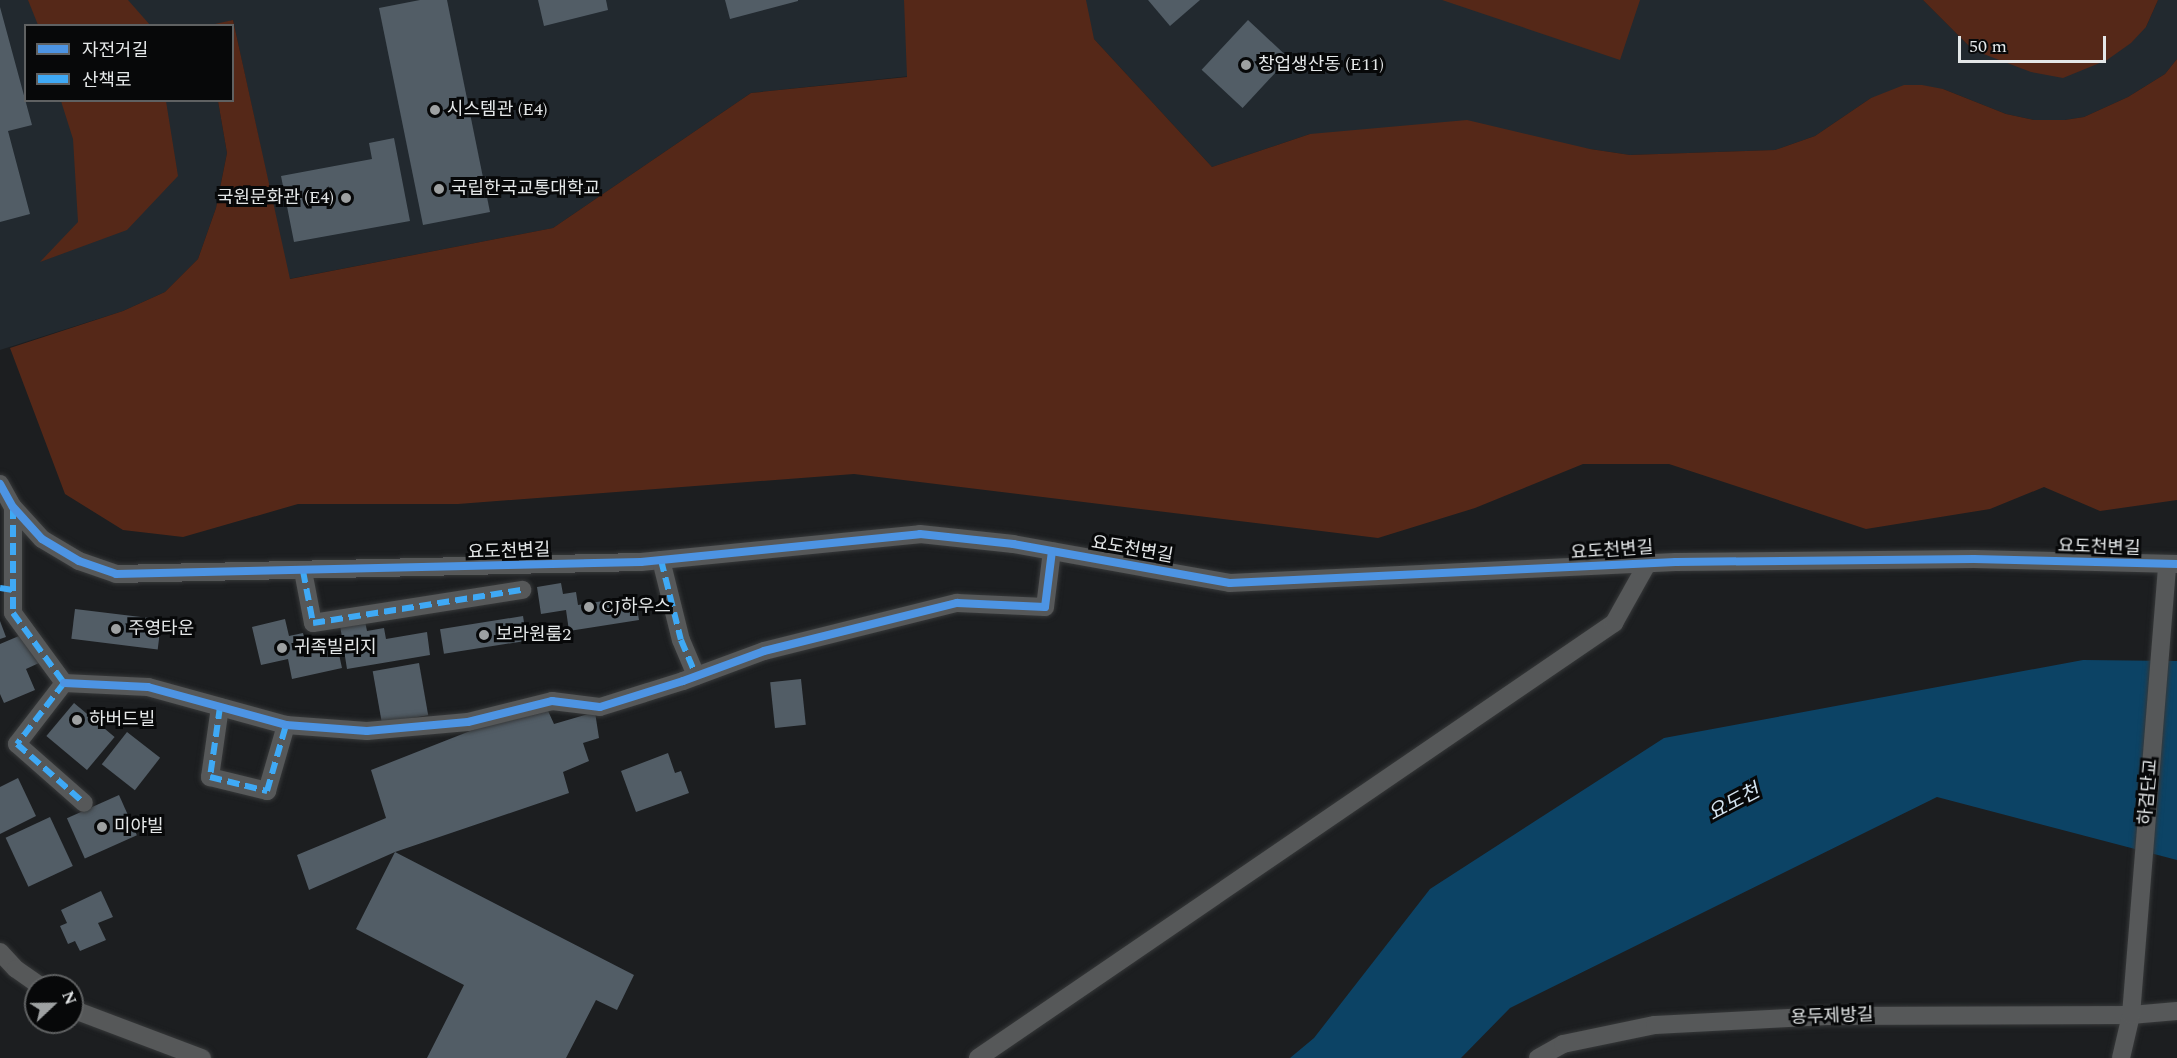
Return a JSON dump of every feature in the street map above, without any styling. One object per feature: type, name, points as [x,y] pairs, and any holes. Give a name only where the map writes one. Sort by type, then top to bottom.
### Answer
[{"type":"street","name":"요도천변길","points":[[0,484],[13,507],[42,538],[79,561],[116,574],[303,571],[661,560],[920,534],[1013,544],[1230,584],[1647,564],[1974,560],[2172,564]]},
{"type":"street","name":"요도천변길","points":[[13,507],[6,589],[13,612],[64,682]]},
{"type":"street","points":[[84,803],[17,744],[64,682],[148,687],[286,725],[367,731],[468,722],[552,701],[600,707],[764,651],[957,603],[1045,607],[1052,551]]},
{"type":"street","points":[[661,560],[681,640],[696,676]]},
{"type":"street","name":"요도천변길","points":[[978,1058],[1614,623],[1647,564]]},
{"type":"street","name":"하검단교","points":[[2121,1058],[2131,1015],[2164,616],[2172,564]]},
{"type":"street","points":[[303,571],[313,622],[522,590]]},
{"type":"street","points":[[220,707],[210,777],[267,791],[286,725]]},
{"type":"street","points":[[0,952],[24,975]]},
{"type":"street","name":"용두제방길","points":[[1538,1058],[1563,1044],[1655,1025],[1827,1016],[2131,1015],[2177,1011]]},
{"type":"street","points":[[84,1014],[202,1058]]},
{"type":"shaded area","name":"국립한국교통대학교","points":[[0,0],[1923,0],[1973,50],[2146,27],[2158,0],[2177,0],[2177,59],[2165,74],[2128,97],[2084,117],[2065,120],[2034,120],[2006,114],[1943,89],[1871,98],[1815,136],[1775,150],[1630,155],[1590,149],[1310,134],[1212,167],[1094,39],[967,70],[751,93],[553,228],[289,279],[233,20],[220,24],[24,24],[24,102],[218,102],[227,153],[216,208],[198,259],[165,292],[123,311],[0,350]]},
{"type":"shaded area","points":[[28,0],[128,0],[149,24],[38,24]]},
{"type":"shaded area","points":[[904,0],[1086,0],[1094,39],[1212,167],[1310,134],[1467,120],[1590,149],[1630,155],[1775,150],[1815,136],[1871,98],[1904,85],[1922,85],[1943,89],[2006,114],[2034,120],[2065,120],[2084,117],[2128,97],[2165,74],[2177,59],[2177,500],[2100,511],[2044,487],[1990,509],[1866,529],[1669,464],[1583,464],[1475,508],[1378,538],[854,474],[458,504],[298,504],[183,537],[123,530],[65,494],[10,348],[123,311],[165,292],[198,259],[216,208],[227,153],[218,102],[234,102],[234,25],[290,279],[553,228],[751,93],[907,77]]},
{"type":"shaded area","points":[[1442,0],[1640,0],[1620,60]]},
{"type":"shaded area","points":[[1923,0],[2158,0],[2146,27],[2131,43],[2107,60],[2063,78],[2031,72],[1973,50]]},
{"type":"shaded area","points":[[233,20],[234,24],[215,24]]},
{"type":"shaded area","points":[[61,102],[166,102],[178,176],[127,230],[40,262],[78,222],[73,139]]},
{"type":"water","name":"요도천","points":[[2083,660],[2177,661],[2177,860],[1937,797],[1510,1008],[1461,1058],[1290,1058],[1314,1038],[1430,889],[1664,738]]},
{"type":"building","name":"시스템관 (E4)","points":[[420,0],[447,0],[490,212],[423,225],[379,8]]},
{"type":"building","points":[[538,0],[606,0],[608,10],[544,26]]},
{"type":"building","points":[[725,0],[798,0],[798,1],[730,19]]},
{"type":"building","points":[[1148,0],[1200,0],[1170,26]]},
{"type":"building","points":[[0,7],[32,125],[8,131],[30,214],[0,222]]},
{"type":"building","name":"창업생산동 (E11)","points":[[1248,20],[1289,58],[1243,108],[1202,70]]},
{"type":"building","name":"국원문화관 (E4)","points":[[394,138],[410,221],[294,242],[281,176],[372,159],[369,143]]},
{"type":"building","name":"CJ하우스","points":[[561,583],[563,594],[576,592],[578,605],[635,596],[639,620],[569,631],[566,610],[541,614],[537,587]]},
{"type":"building","name":"주영타운","points":[[75,609],[161,620],[158,649],[71,639]]},
{"type":"building","name":"보라원룸2","points":[[523,616],[527,641],[444,654],[440,629]]},
{"type":"building","name":"귀족빌리지","points":[[285,619],[289,636],[303,633],[307,651],[337,645],[342,668],[292,679],[288,659],[261,665],[252,627]]},
{"type":"building","points":[[0,621],[6,637],[0,639]]},
{"type":"building","points":[[365,621],[367,631],[384,628],[386,639],[427,632],[430,655],[347,669],[340,625]]},
{"type":"building","points":[[26,633],[39,663],[26,669],[35,690],[4,703],[0,694],[0,644]]},
{"type":"building","points":[[419,663],[428,715],[382,723],[373,671]]},
{"type":"building","points":[[801,679],[806,725],[775,728],[770,682]]},
{"type":"building","points":[[544,702],[554,724],[595,712],[599,738],[583,743],[589,761],[563,772],[569,793],[395,852],[309,890],[297,855],[386,818],[371,770]]},
{"type":"building","name":"하버드빌","points":[[74,703],[115,737],[87,770],[46,736]]},
{"type":"building","points":[[127,732],[160,758],[135,790],[102,764]]},
{"type":"building","points":[[668,753],[675,773],[681,771],[689,793],[636,812],[621,771]]},
{"type":"building","points":[[18,778],[36,816],[0,834],[0,787]]},
{"type":"building","name":"미야빌","points":[[119,795],[137,835],[85,858],[67,818]]},
{"type":"building","points":[[50,817],[73,866],[28,887],[6,838]]},
{"type":"building","points":[[395,852],[634,975],[617,1010],[596,1000],[566,1058],[427,1058],[464,985],[356,929]]},
{"type":"building","points":[[101,891],[113,917],[98,923],[106,940],[80,951],[75,941],[68,944],[60,926],[67,923],[61,910]]},
{"type":"marked path","points":[[13,507],[13,613],[64,683],[17,744],[84,803]]},
{"type":"marked path","points":[[661,560],[681,640],[696,676]]},
{"type":"marked path","points":[[303,571],[313,623],[522,590]]},
{"type":"marked path","points":[[0,588],[13,590]]},
{"type":"marked path","points":[[220,707],[210,777],[267,791],[286,725]]},
{"type":"cycle path","points":[[0,484],[13,507],[42,539],[79,561],[116,574],[641,562],[920,534],[1013,544],[1230,583],[1676,562],[1974,559],[2177,564]]},
{"type":"cycle path","points":[[64,683],[148,687],[286,725],[367,731],[468,722],[552,701],[600,707],[683,681],[764,651],[957,603],[1045,607],[1052,551]]},
{"type":"place","name":"창업생산동 (E11)","points":[[1246,65]]},
{"type":"place","name":"시스템관 (E4)","points":[[435,110]]},
{"type":"place","name":"국립한국교통대학교","points":[[439,189]]},
{"type":"place","name":"국원문화관 (E4)","points":[[346,198]]},
{"type":"place","name":"CJ하우스","points":[[589,607]]},
{"type":"place","name":"주영타운","points":[[116,629]]},
{"type":"place","name":"보라원룸2","points":[[484,635]]},
{"type":"place","name":"귀족빌리지","points":[[282,648]]},
{"type":"place","name":"하버드빌","points":[[77,720]]},
{"type":"place","name":"미야빌","points":[[102,827]]}]
